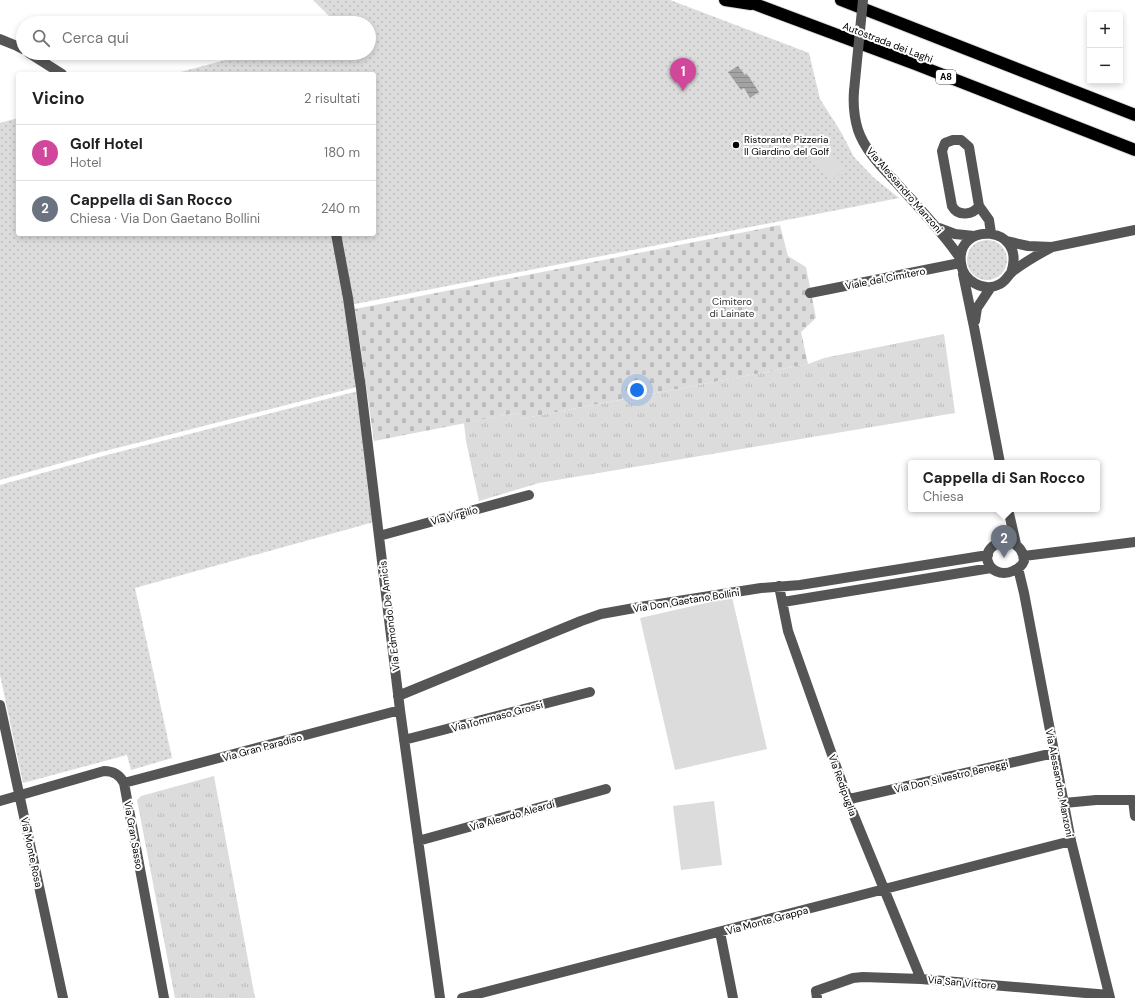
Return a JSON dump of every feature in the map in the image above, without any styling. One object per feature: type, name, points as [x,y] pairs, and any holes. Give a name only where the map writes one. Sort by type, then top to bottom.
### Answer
[{"type":"highway","points":[[725,0],[756,5]]},
{"type":"highway","name":"Autostrada dei Laghi","points":[[744,0],[915,64],[1135,150]]},
{"type":"highway","points":[[841,0],[1135,115]]},
{"type":"street","name":"Via Alessandro Manzoni","points":[[862,0],[853,105],[858,130],[868,150],[936,226],[961,264],[999,460]]},
{"type":"street","points":[[0,39],[16,46]]},
{"type":"street","points":[[40,60],[59,72]]},
{"type":"street","points":[[979,206],[976,210],[965,214],[957,212],[952,206],[942,151],[945,143],[953,140],[961,140],[969,147],[979,206],[989,220],[991,233]]},
{"type":"street","points":[[936,226],[955,234],[974,236]]},
{"type":"street","points":[[1006,241],[1028,246],[1052,247],[1135,230]]},
{"type":"street","points":[[982,233],[991,233],[1006,241],[1014,256],[1014,264],[1011,273],[1006,280],[999,285],[991,287],[972,283],[966,276],[961,264],[962,250],[967,242],[974,236],[982,233]]},
{"type":"street","name":"Via Edmondo De Amicis","points":[[336,236],[348,298],[361,388],[398,696],[440,998]]},
{"type":"street","points":[[1011,273],[1052,247]]},
{"type":"street","name":"Viale del Cimitero","points":[[810,292],[961,264]]},
{"type":"street","points":[[974,327],[977,308],[991,287]]},
{"type":"street","name":"Via Virgilio","points":[[379,536],[529,495]]},
{"type":"street","points":[[1005,542],[1009,527],[1009,513]]},
{"type":"street","points":[[1009,513],[1016,544]]},
{"type":"street","points":[[783,602],[991,568],[1000,573],[1009,573],[1018,568],[1024,561],[1022,551],[1016,544],[1009,541],[995,544],[990,548],[988,555],[991,568]]},
{"type":"street","points":[[1024,556],[1135,542]]},
{"type":"street","name":"Via Don Gaetano Bollini","points":[[398,696],[601,614],[779,586],[800,585],[988,555]]},
{"type":"street","name":"Via Alessandro Manzoni","points":[[1018,568],[1072,841],[1109,997]]},
{"type":"street","name":"Via Redipuglia","points":[[779,586],[796,655],[852,811],[921,979]]},
{"type":"street","name":"Via Tommaso Grossi","points":[[404,740],[590,692]]},
{"type":"street","name":"Via Monte Rosa","points":[[0,705],[63,998]]},
{"type":"street","name":"Via Gran Paradiso","points":[[124,784],[400,710]]},
{"type":"street","name":"Via Don Silvestro Beneggi","points":[[848,798],[854,798],[1054,754]]},
{"type":"street","points":[[0,801],[104,771],[111,771],[121,777],[124,784]]},
{"type":"street","name":"Via Gran Sasso","points":[[124,784],[164,998]]},
{"type":"street","name":"Via Aleardo Aleardi","points":[[418,841],[606,789]]},
{"type":"street","points":[[1064,803],[1096,800],[1133,800],[1135,816]]},
{"type":"street","name":"Via Monte Grappa","points":[[462,998],[1072,841]]},
{"type":"street","points":[[720,932],[733,998]]},
{"type":"street","name":"Via San Vittore","points":[[817,994],[846,981],[863,977],[921,979],[1109,997]]},
{"type":"green space","points":[[313,0],[670,0],[809,53],[820,99],[841,132],[854,157],[873,177],[899,198],[345,306],[357,387],[101,452],[0,480],[0,123],[16,119],[16,236],[376,236],[376,72],[181,72],[226,60],[376,60],[376,16],[329,16]]},
{"type":"green space","points":[[817,140],[844,169],[831,181],[804,153]]},
{"type":"green space","name":"Cimitero di Lainate","points":[[780,225],[788,256],[806,267],[816,318],[801,332],[808,364],[520,419],[517,413],[374,441],[355,309]]},
{"type":"green space","points":[[987,240],[995,242],[1001,246],[1005,252],[1007,260],[1005,268],[1001,274],[995,278],[987,280],[979,278],[973,274],[969,268],[967,260],[969,252],[973,246],[979,242]]},
{"type":"green space","points":[[944,334],[955,413],[539,483],[479,501],[466,441],[464,423],[517,413],[520,419],[808,364],[824,358]]},
{"type":"green space","points":[[358,391],[374,522],[135,588],[172,758],[131,770],[127,755],[23,783],[0,675],[0,485],[103,456]]},
{"type":"green space","points":[[732,597],[767,749],[675,770],[640,618]]},
{"type":"green space","points":[[214,776],[255,998],[175,998],[137,800],[141,796]]},
{"type":"green space","points":[[714,801],[722,865],[681,870],[673,806]]},
{"type":"shaded area","points":[[738,66],[745,75],[747,74],[759,92],[750,98],[744,88],[741,90],[728,72]]},
{"type":"place","name":"Golf Hotel","points":[[683,91]]},
{"type":"place","name":"Ristorante Pizzeria Il Giardino del Golf","points":[[736,145]]},
{"type":"place","name":"Cappella di San Rocco","points":[[1004,558]]}]
